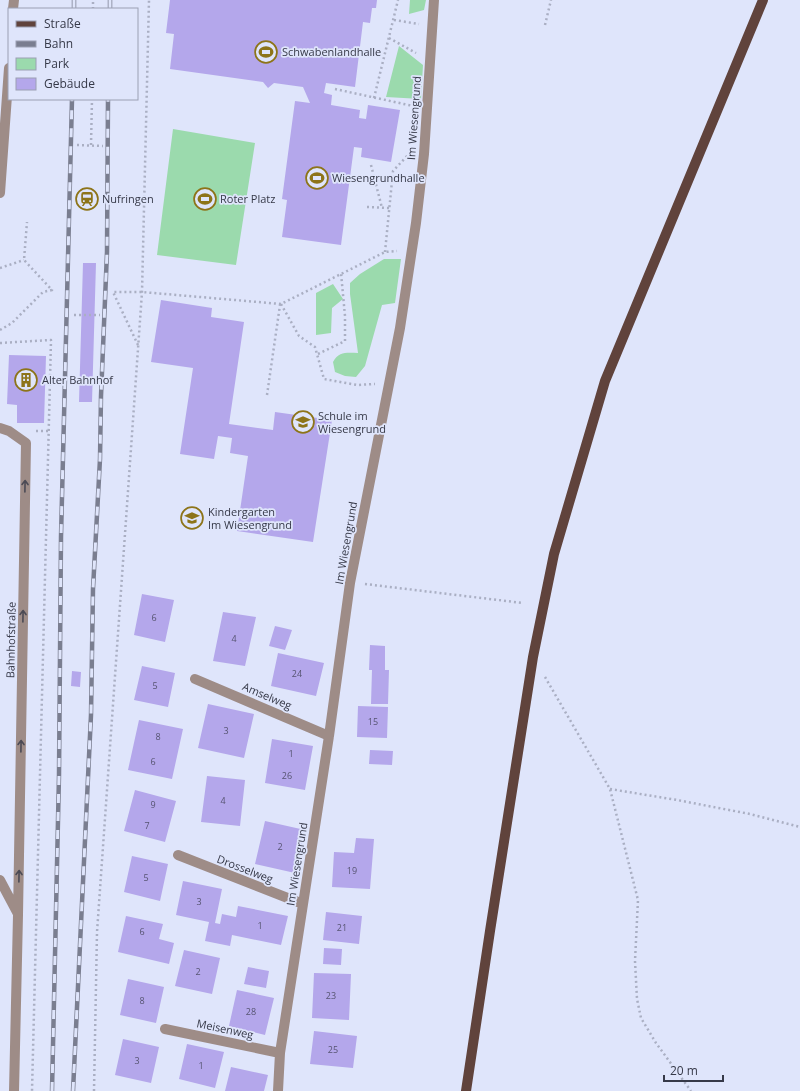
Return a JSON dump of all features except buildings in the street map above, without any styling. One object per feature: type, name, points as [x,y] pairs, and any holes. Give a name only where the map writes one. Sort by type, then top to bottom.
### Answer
[{"type":"main road","points":[[466,1091],[534,657],[554,554],[605,381],[762,0]]},
{"type":"street","name":"Im Wiesengrund","points":[[278,1091],[280,1053],[304,904],[350,583],[400,328],[412,250],[425,139],[434,0]]},
{"type":"street","points":[[0,193],[8,82]]},
{"type":"street","name":"Bahnhofstraße","points":[[5,430],[26,443],[14,1091]]},
{"type":"street","name":"Amselweg","points":[[195,679],[329,736]]},
{"type":"street","name":"Drosselweg","points":[[178,855],[304,904]]},
{"type":"street","name":"Bahnhofstraße","points":[[0,880],[18,915]]},
{"type":"street","name":"Meisenweg","points":[[165,1029],[280,1053]]},
{"type":"path","points":[[94,1091],[97,932],[142,292],[149,0]]},
{"type":"path","points":[[374,98],[398,0]]},
{"type":"path","points":[[545,25],[551,0]]},
{"type":"path","points":[[394,20],[432,26]]},
{"type":"path","points":[[389,38],[430,62]]},
{"type":"path","points":[[335,89],[427,109]]},
{"type":"path","points":[[91,145],[92,100]]},
{"type":"path","points":[[385,252],[393,171],[425,139]]},
{"type":"path","points":[[77,145],[103,146]]},
{"type":"path","points":[[371,164],[382,208]]},
{"type":"path","points":[[367,207],[390,208]]},
{"type":"path","points":[[0,330],[12,323],[43,292],[52,290],[24,260],[26,222]]},
{"type":"path","points":[[138,345],[113,292],[142,292],[281,304],[385,252],[412,250]]},
{"type":"path","points":[[0,268],[24,260]]},
{"type":"path","points":[[318,354],[345,341],[345,316],[341,273]]},
{"type":"path","points":[[281,304],[299,336],[315,347],[324,379],[357,385],[389,383]]},
{"type":"path","points":[[267,395],[281,304]]},
{"type":"path","points":[[74,315],[100,315]]},
{"type":"path","points":[[0,343],[51,340],[32,1091]]},
{"type":"path","points":[[350,583],[523,603]]},
{"type":"path","points":[[534,657],[610,789],[638,900],[635,961],[637,999],[641,1018],[656,1043],[691,1091]]},
{"type":"path","points":[[610,789],[750,814],[800,827]]},
{"type":"green space","points":[[410,0],[426,0],[424,10],[409,14]]},
{"type":"green space","points":[[399,46],[423,65],[421,99],[386,97]]},
{"type":"green space","name":"Roter Platz","points":[[173,129],[255,143],[236,265],[157,255]]},
{"type":"green space","points":[[384,259],[401,259],[395,303],[382,305],[365,366],[356,377],[345,376],[335,372],[333,362],[335,358],[341,354],[358,353],[350,294],[350,283],[360,274]]},
{"type":"green space","points":[[333,284],[343,299],[332,308],[331,333],[316,335],[316,293]]},
{"type":"railway","points":[[74,0],[74,8]]},
{"type":"railway","points":[[110,0],[110,8]]},
{"type":"railway","points":[[52,1091],[59,775],[61,537],[72,100]]},
{"type":"railway","points":[[73,1091],[91,715],[93,589],[100,459],[107,252],[108,100]]},
{"type":"place","name":"Schwabenlandhalle","points":[[266,52]]},
{"type":"place","name":"Wiesengrundhalle","points":[[317,178]]},
{"type":"place","name":"Nufringen","points":[[87,199]]},
{"type":"place","name":"Roter Platz","points":[[205,199]]},
{"type":"place","name":"Alter Bahnhof","points":[[26,380]]},
{"type":"place","name":"Schule im Wiesengrund","points":[[303,422]]},
{"type":"place","name":"Kindergarten Im Wiesengrund","points":[[192,518]]}]
